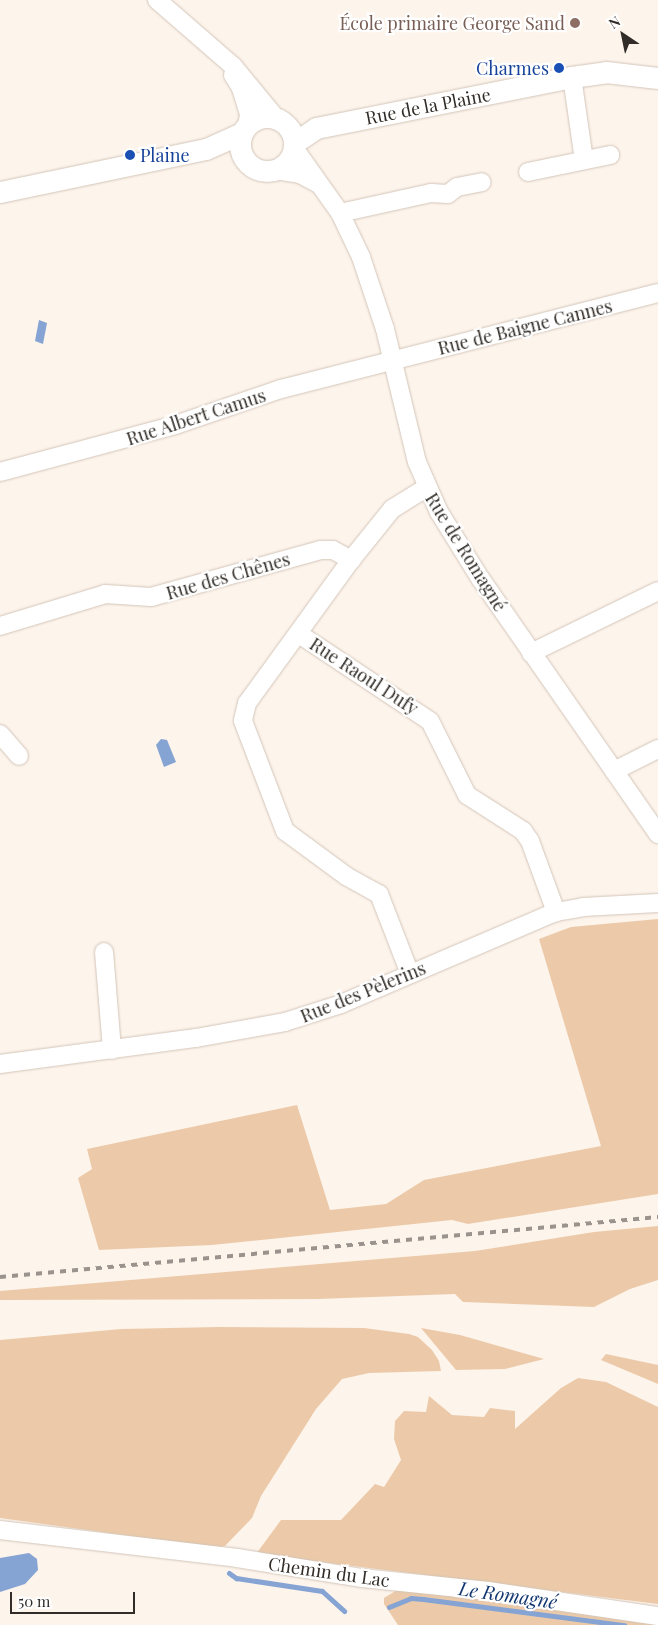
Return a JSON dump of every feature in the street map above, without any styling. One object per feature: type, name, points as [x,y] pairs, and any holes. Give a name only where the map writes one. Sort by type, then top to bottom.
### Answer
[{"type":"street","points":[[157,0],[250,84],[293,135],[294,146],[287,162],[275,170]]},
{"type":"street","points":[[218,55],[241,88],[249,115],[240,142],[245,159]]},
{"type":"street","name":"Rue de la Plaine","points":[[280,120],[316,128],[606,72],[658,78]]},
{"type":"street","points":[[572,78],[584,160]]},
{"type":"street","points":[[0,192],[206,149],[245,129],[261,117],[280,120]]},
{"type":"street","name":"Rue de la Plaine","points":[[294,146],[316,128]]},
{"type":"street","name":"Rue de Romagné","points":[[294,146],[340,213],[373,291],[426,488],[480,578],[658,834]]},
{"type":"street","points":[[206,149],[245,159],[258,169],[300,174],[320,184]]},
{"type":"street","points":[[528,172],[610,156]]},
{"type":"street","points":[[340,213],[431,193],[448,194],[457,187],[482,182]]},
{"type":"street","name":"Rue de Baigne Cannes","points":[[391,360],[658,293]]},
{"type":"street","name":"Rue Albert Camus","points":[[0,472],[142,435],[281,389],[391,360]]},
{"type":"street","points":[[410,974],[378,894],[346,876],[285,831],[246,734],[243,721],[247,703],[351,560],[392,509],[426,488]]},
{"type":"street","name":"Rue des Chênes","points":[[0,626],[105,594],[151,597],[321,550],[333,550],[351,560]]},
{"type":"street","points":[[531,653],[658,591]]},
{"type":"street","name":"Rue Raoul Dufy","points":[[299,634],[430,721],[467,795],[523,831],[530,841],[556,912]]},
{"type":"street","points":[[0,734],[19,756]]},
{"type":"street","points":[[614,771],[658,749]]},
{"type":"street","name":"Rue des Pèlerins","points":[[0,1064],[236,1032],[311,1015],[556,912],[583,907],[658,903]]},
{"type":"street","points":[[104,952],[112,1050]]},
{"type":"street","name":"Chemin du Lac","points":[[0,1530],[237,1558],[362,1578],[488,1591],[658,1616]]},
{"type":"shaded area","points":[[658,919],[658,1194],[468,1224],[452,1220],[212,1245],[99,1250],[78,1178],[92,1169],[87,1149],[297,1105],[330,1210],[386,1204],[424,1180],[601,1146],[539,939],[571,927]]},
{"type":"shaded area","points":[[658,1226],[658,1280],[630,1289],[594,1307],[463,1302],[455,1294],[318,1299],[0,1300],[0,1291],[475,1251],[594,1232]]},
{"type":"shaded area","points":[[219,1327],[364,1328],[409,1334],[418,1337],[432,1350],[439,1361],[441,1371],[369,1373],[342,1379],[316,1409],[261,1496],[252,1518],[225,1546],[217,1548],[0,1518],[0,1340],[121,1329]]},
{"type":"shaded area","points":[[421,1328],[460,1335],[544,1359],[505,1369],[456,1370]]},
{"type":"shaded area","points":[[606,1354],[658,1365],[658,1384],[601,1360]]},
{"type":"shaded area","points":[[578,1378],[606,1382],[658,1407],[658,1604],[256,1554],[281,1520],[341,1520],[375,1484],[384,1487],[401,1460],[394,1439],[395,1421],[404,1411],[426,1412],[429,1396],[452,1415],[484,1417],[490,1408],[515,1411],[515,1429],[561,1388]]},
{"type":"shaded area","points":[[402,1587],[658,1623],[658,1625],[398,1625],[384,1604],[384,1598]]},
{"type":"water","points":[[39,320],[47,323],[43,344],[35,341]]},
{"type":"water","points":[[161,739],[167,740],[176,762],[164,767],[156,745]]},
{"type":"water","points":[[29,1553],[37,1559],[38,1570],[25,1584],[0,1592],[0,1558]]},
{"type":"waterway","name":"Le Romagné","points":[[229,1573],[236,1578],[322,1591],[344,1611]]},
{"type":"waterway","name":"Le Romagné","points":[[389,1607],[411,1598],[624,1625]]},
{"type":"railway","points":[[0,1277],[658,1217]]},
{"type":"place","name":"École primaire George Sand","points":[[575,23]]},
{"type":"place","name":"Charmes","points":[[559,68]]},
{"type":"place","name":"Plaine","points":[[130,155]]}]
